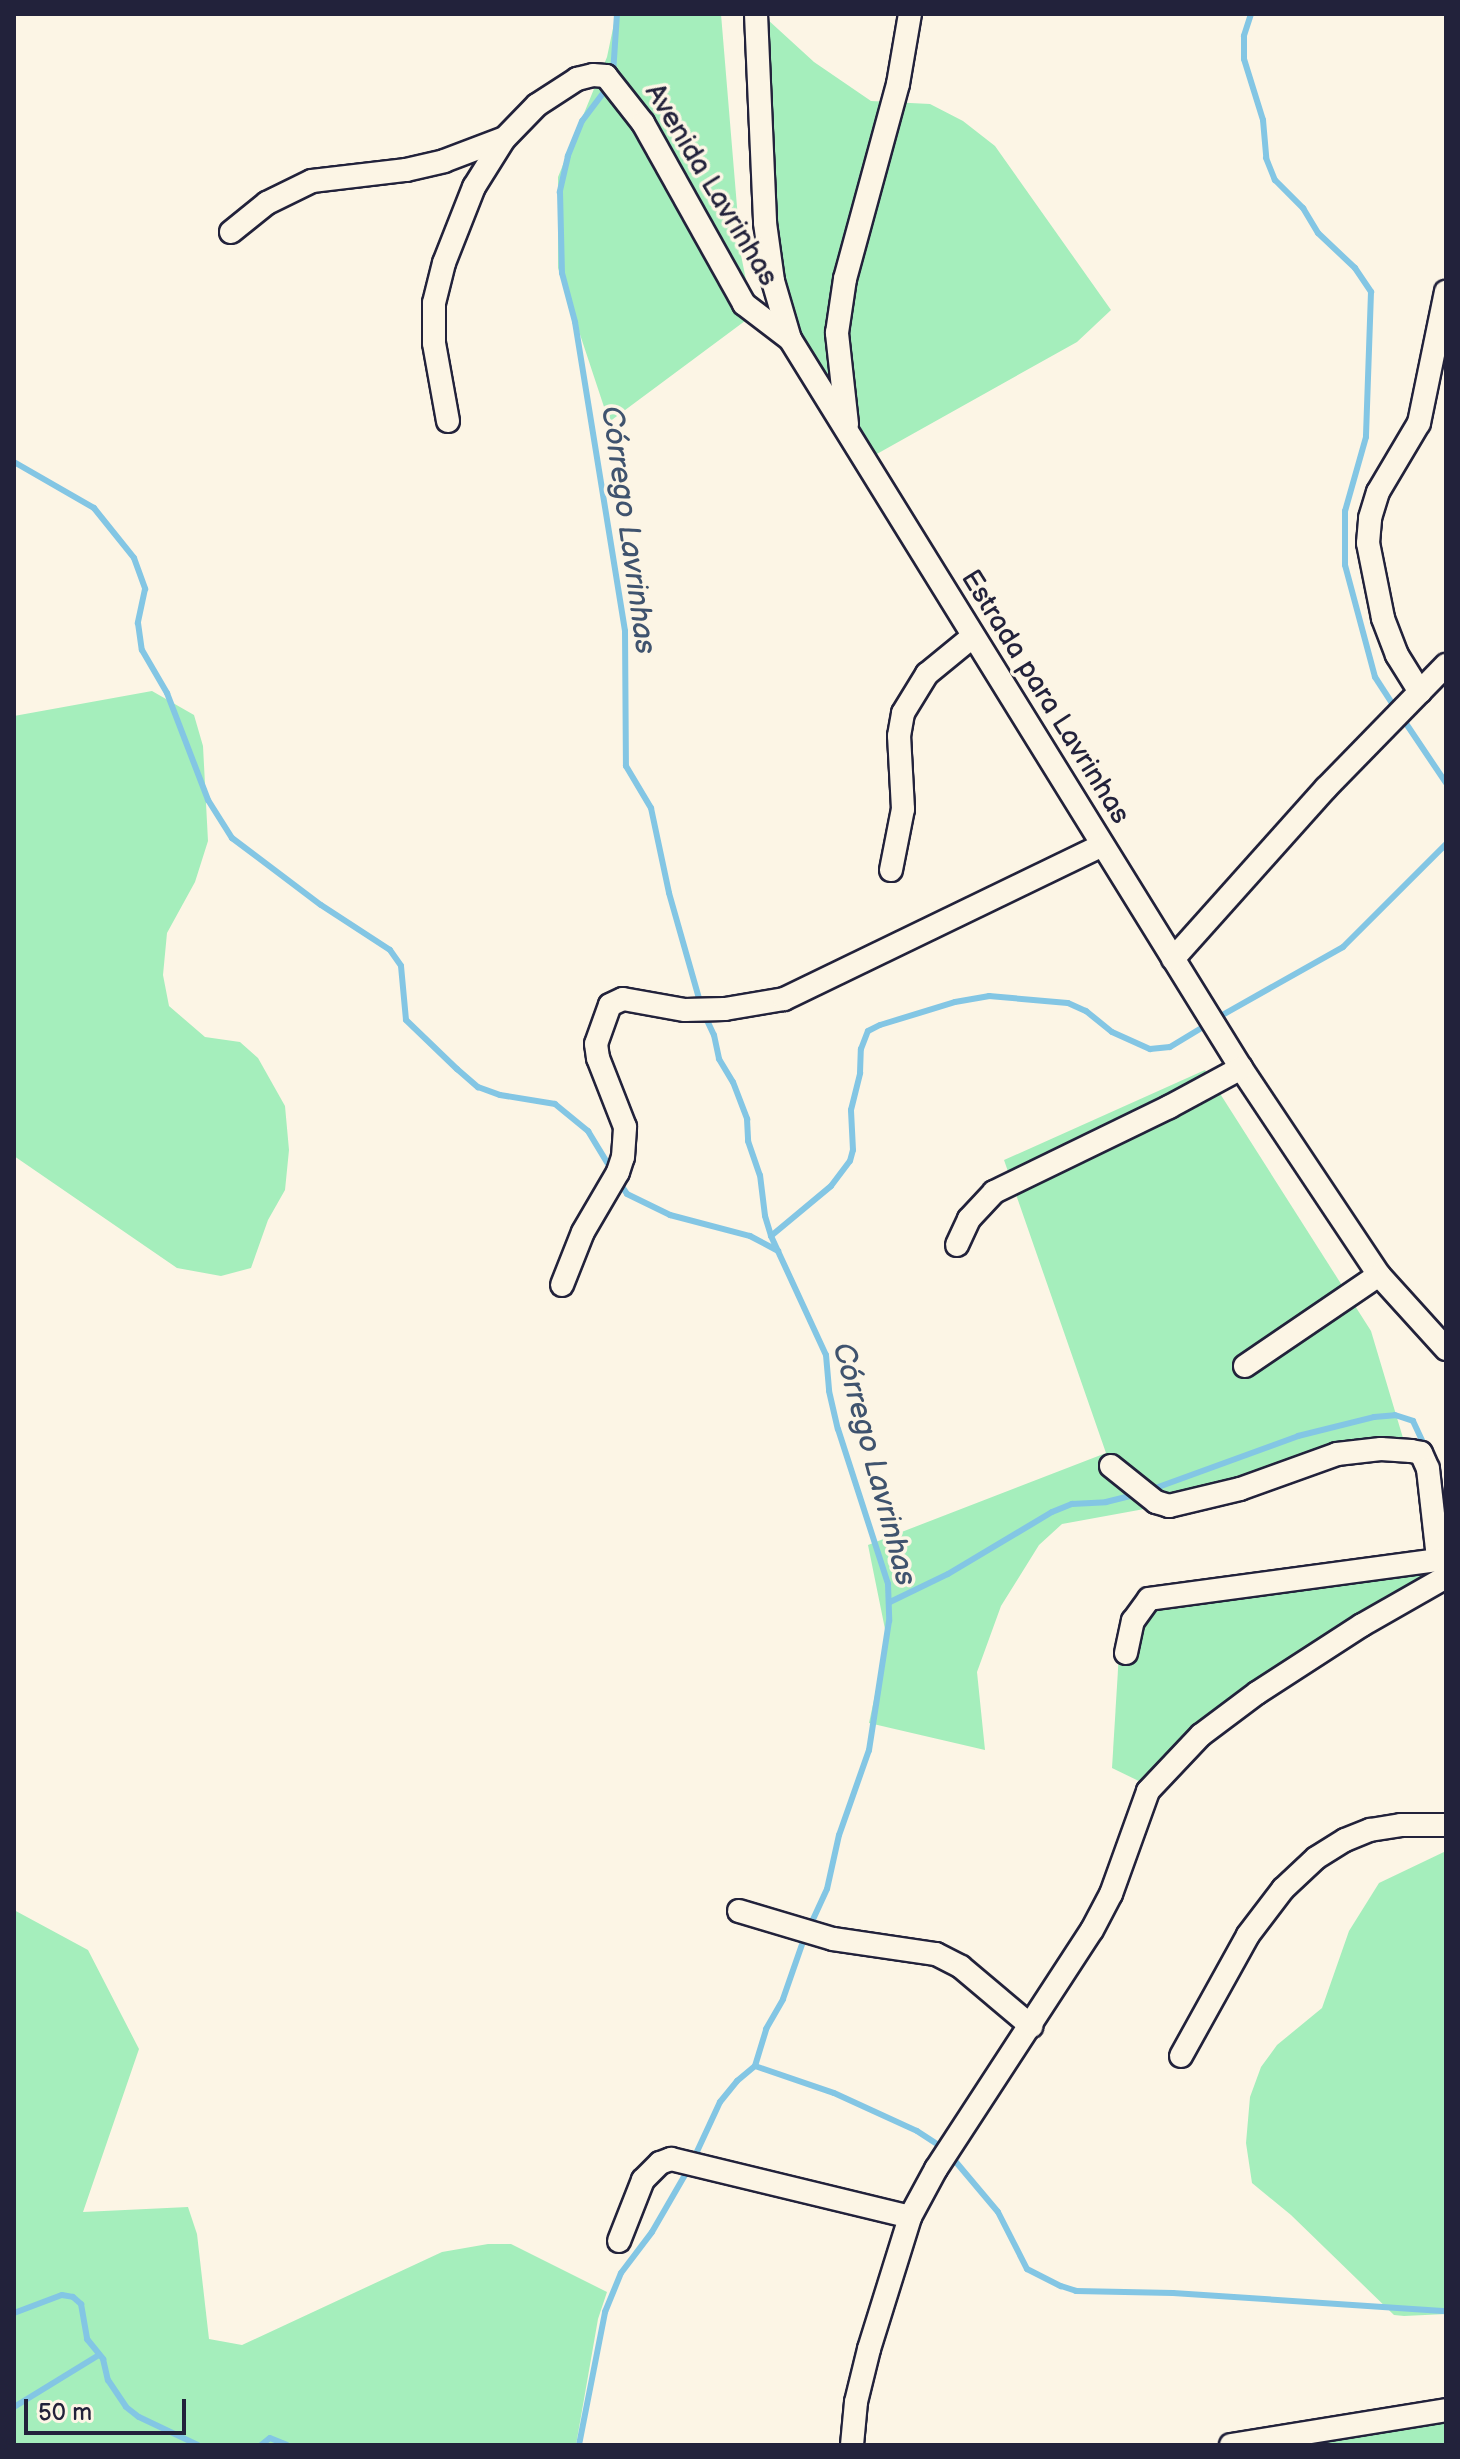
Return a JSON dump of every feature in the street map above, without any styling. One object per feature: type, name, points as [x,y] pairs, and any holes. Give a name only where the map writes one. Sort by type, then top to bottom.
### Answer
[{"type":"street","name":"Estrada para Lavrinhas","points":[[756,14],[765,223],[773,281],[790,339],[1241,1068],[1379,1275],[1446,1349]]},
{"type":"street","points":[[849,437],[837,333],[845,279],[898,84],[910,14]]},
{"type":"street","name":"Avenida Lavrinhas","points":[[504,139],[558,89],[577,79],[606,76],[643,123],[744,304],[790,339]]},
{"type":"street","points":[[231,232],[267,203],[312,181],[406,170],[444,161],[504,139]]},
{"type":"street","points":[[448,421],[434,343],[434,303],[444,263],[474,187],[504,139]]},
{"type":"street","points":[[1420,692],[1397,655],[1383,618],[1368,543],[1370,518],[1378,492],[1419,423],[1446,292]]},
{"type":"street","points":[[891,870],[903,809],[899,736],[903,713],[927,674],[972,637]]},
{"type":"street","points":[[1173,959],[1326,788],[1446,665]]},
{"type":"street","points":[[562,1285],[583,1232],[618,1172],[623,1157],[625,1127],[598,1058],[596,1044],[610,1005],[623,999],[685,1010],[725,1009],[784,999],[1102,845]]},
{"type":"street","points":[[957,1245],[969,1219],[994,1192],[1157,1113],[1241,1068]]},
{"type":"street","points":[[1245,1366],[1379,1275]]},
{"type":"street","points":[[1111,1466],[1156,1502],[1169,1506],[1231,1492],[1337,1454],[1381,1449],[1421,1453],[1428,1469],[1443,1565]]},
{"type":"street","points":[[1126,1653],[1133,1621],[1149,1599],[1443,1565]]},
{"type":"street","points":[[852,2445],[856,2402],[890,2272],[910,2217],[936,2169],[1031,2026],[1111,1894],[1148,1791],[1169,1765],[1201,1735],[1443,1565]]},
{"type":"street","points":[[1181,2056],[1248,1935],[1283,1889],[1316,1858],[1345,1840],[1370,1830],[1401,1825],[1446,1825]]},
{"type":"street","points":[[739,1911],[822,1936],[913,1947],[948,1959],[1031,2026]]},
{"type":"street","points":[[619,2241],[643,2180],[651,2169],[671,2159],[910,2217]]},
{"type":"street","points":[[1231,2445],[1446,2410]]},
{"type":"green space","points":[[616,14],[721,14],[741,255],[753,315],[609,422],[558,268],[558,177],[607,57]]},
{"type":"green space","points":[[767,19],[814,62],[871,101],[930,104],[963,121],[995,146],[1111,310],[1077,342],[875,455],[811,358],[788,309],[771,257]]},
{"type":"green space","points":[[152,691],[194,715],[203,746],[208,841],[195,882],[167,933],[163,975],[169,1006],[205,1037],[240,1042],[258,1058],[285,1106],[289,1150],[285,1190],[268,1220],[251,1268],[221,1276],[177,1268],[14,1156],[14,716]]},
{"type":"green space","points":[[1205,1070],[1371,1331],[1403,1438],[1243,1491],[1062,1524],[1039,1545],[1001,1606],[977,1672],[985,1750],[869,1723],[887,1639],[868,1545],[1106,1453],[1004,1160]]},
{"type":"green space","points":[[1427,1569],[1446,1570],[1145,1784],[1112,1768],[1119,1653],[1153,1607]]},
{"type":"green space","points":[[1446,1851],[1446,2314],[1394,2315],[1291,2215],[1252,2183],[1246,2143],[1250,2097],[1261,2067],[1277,2045],[1322,2008],[1349,1931],[1379,1883]]},
{"type":"green space","points":[[14,1910],[88,1950],[139,2049],[83,2212],[188,2207],[197,2234],[209,2339],[242,2345],[442,2252],[488,2244],[511,2244],[607,2292],[598,2319],[576,2445],[14,2445]]},
{"type":"green space","points":[[1446,2418],[1446,2445],[1257,2445]]},
{"type":"waterway","name":"Córrego Lavrinhas","points":[[613,74],[617,14]]},
{"type":"waterway","points":[[1251,14],[1244,36],[1244,59],[1263,120],[1266,158],[1275,180],[1303,208],[1318,233],[1355,268],[1371,292],[1366,437],[1345,511],[1345,565],[1375,677],[1396,709]]},
{"type":"waterway","name":"Córrego Lavrinhas","points":[[607,88],[582,121],[568,156],[560,192],[562,273],[575,322],[625,631],[626,766],[651,808],[669,893],[701,1005]]},
{"type":"waterway","points":[[14,462],[94,508],[134,558],[145,589],[138,623],[142,650],[167,693],[208,800],[232,838],[321,905],[390,950],[401,966],[406,1020],[457,1069],[478,1087],[500,1095],[555,1104],[588,1131],[611,1169]]},
{"type":"waterway","points":[[1403,719],[1446,783]]},
{"type":"waterway","points":[[1217,1018],[1343,947],[1446,844]]},
{"type":"waterway","points":[[771,1236],[831,1186],[850,1161],[853,1150],[851,1110],[860,1073],[861,1049],[868,1031],[880,1025],[955,1002],[989,996],[1068,1003],[1086,1011],[1112,1032],[1150,1049],[1170,1047],[1208,1024]]},
{"type":"waterway","name":"Córrego Lavrinhas","points":[[705,1016],[714,1035],[719,1059],[733,1082],[747,1119],[748,1141],[760,1175],[771,1236],[826,1355],[829,1391],[838,1429],[888,1584],[889,1621],[869,1750],[839,1835],[827,1889],[810,1926]]},
{"type":"waterway","points":[[619,1182],[627,1194],[670,1215],[750,1236],[778,1251]]},
{"type":"waterway","points":[[1150,1490],[1298,1436],[1374,1417],[1395,1415],[1413,1421],[1425,1447]]},
{"type":"waterway","points":[[890,1602],[948,1574],[1052,1512],[1072,1504],[1106,1502],[1139,1494]]},
{"type":"waterway","name":"Córrego Lavrinhas","points":[[694,2158],[720,2102],[737,2081],[755,2066],[766,2029],[783,1999],[805,1936]]},
{"type":"waterway","points":[[755,2066],[834,2093],[917,2131],[945,2149],[998,2212],[1027,2269],[1061,2286],[1076,2291],[1173,2293],[1446,2311]]},
{"type":"waterway","name":"Córrego Lavrinhas","points":[[579,2445],[605,2312],[621,2273],[652,2232],[689,2168]]},
{"type":"waterway","points":[[14,2313],[62,2295],[73,2297],[81,2304],[87,2339],[103,2359],[108,2380],[126,2407],[139,2417],[198,2445]]},
{"type":"waterway","points":[[14,2407],[99,2355]]},
{"type":"waterway","points":[[261,2445],[270,2438],[287,2445]]}]
